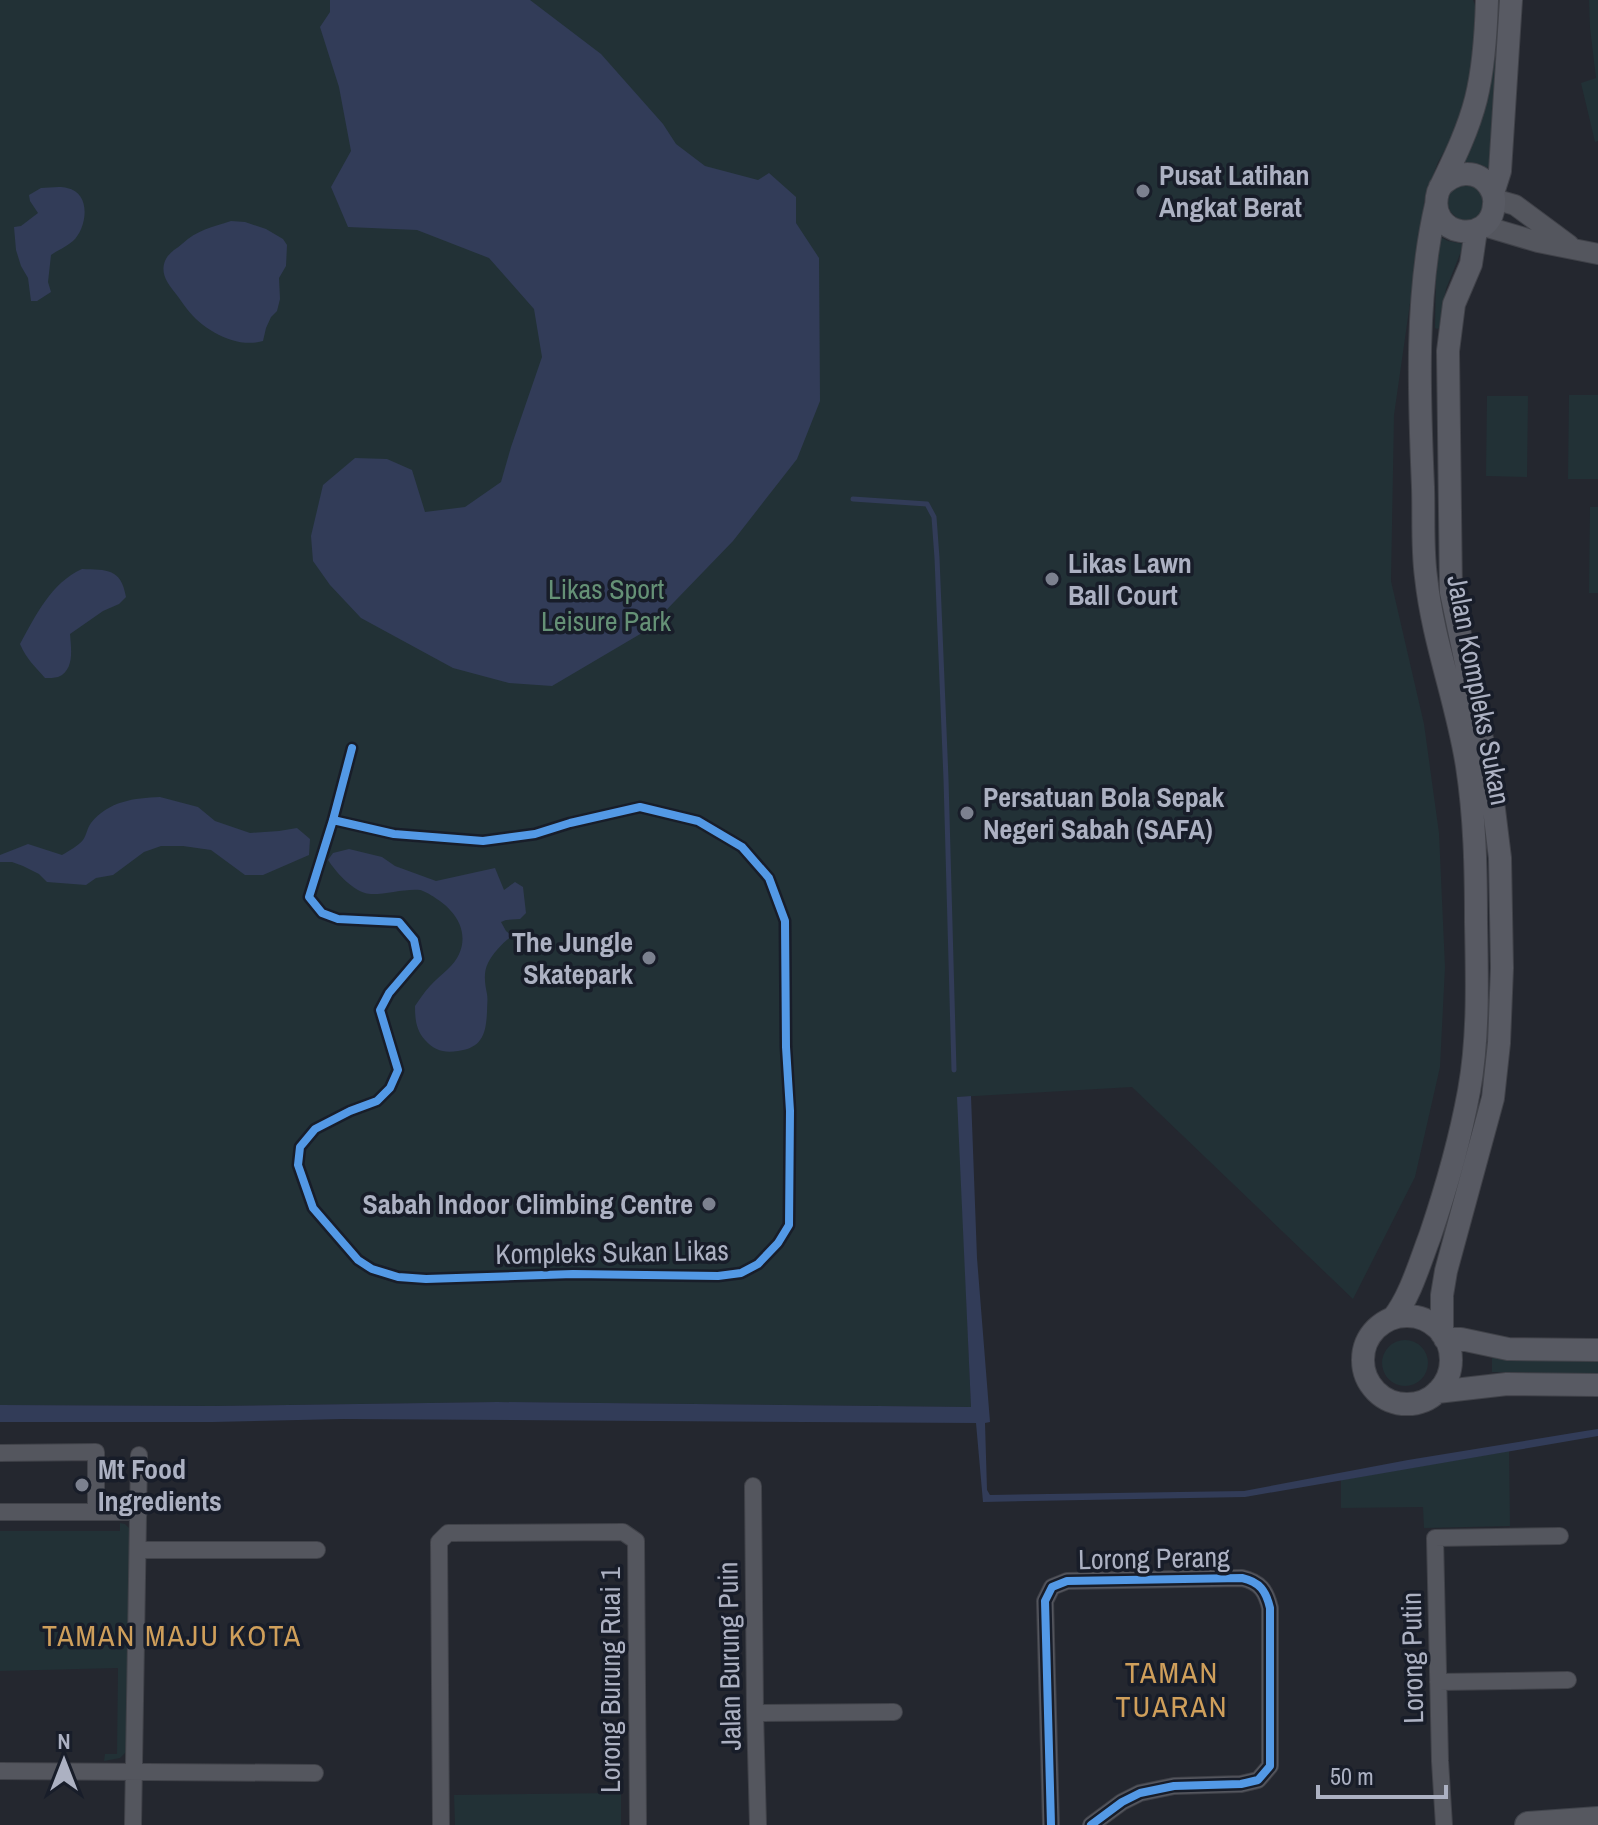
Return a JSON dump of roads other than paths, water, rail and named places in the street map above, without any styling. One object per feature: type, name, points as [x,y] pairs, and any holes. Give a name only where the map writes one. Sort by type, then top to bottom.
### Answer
[{"type":"main road","name":"Jalan Kompleks Sukan","points":[[1393,1318],[1418,1269],[1455,1154],[1470,1089],[1477,1000],[1475,838],[1462,736],[1434,627],[1426,577],[1419,405],[1422,314],[1430,232],[1438,196],[1476,98],[1485,48],[1487,0]]},
{"type":"main road","points":[[1494,196],[1482,178],[1455,176],[1447,180],[1438,196],[1438,214],[1449,228],[1458,231],[1480,228],[1491,218],[1500,171],[1511,0]]},
{"type":"main road","name":"Jalan Kompleks Sukan","points":[[1444,1336],[1442,1295],[1446,1271],[1493,1098],[1502,968],[1500,858],[1490,777],[1451,592],[1448,351],[1454,304],[1471,264],[1480,228]]},
{"type":"main road","points":[[1415,1317],[1435,1326],[1444,1336],[1450,1352],[1446,1381],[1437,1392],[1424,1400],[1410,1404],[1381,1396],[1364,1373],[1362,1358],[1365,1345],[1381,1324],[1393,1318],[1415,1317]]},
{"type":"main road","points":[[1444,1336],[1508,1349],[1598,1350]]},
{"type":"main road","points":[[1437,1392],[1507,1384],[1598,1385]]},
{"type":"main road","points":[[1528,1825],[1598,1820]]},
{"type":"street","points":[[1494,196],[1515,205],[1572,248]]},
{"type":"street","points":[[1480,228],[1598,254]]},
{"type":"street","points":[[0,1453],[96,1452],[96,1512]]},
{"type":"street","points":[[133,1825],[139,1455]]},
{"type":"street","name":"Jalan Burung Puin","points":[[753,1486],[758,1825]]},
{"type":"street","points":[[0,1512],[139,1512]]},
{"type":"street","name":"Lorong Burung Ruai 1","points":[[441,1825],[439,1542],[448,1533],[623,1532],[636,1541],[638,1825]]},
{"type":"street","name":"Lorong Putin","points":[[1444,1825],[1435,1538],[1560,1536]]},
{"type":"street","points":[[139,1550],[317,1550]]},
{"type":"street","name":"Lorong Perang","points":[[1051,1825],[1045,1601],[1052,1587],[1067,1581],[1242,1578],[1253,1581],[1266,1593],[1270,1608],[1270,1766],[1258,1780],[1241,1784],[1174,1786],[1140,1793],[1091,1825]]},
{"type":"street","points":[[1438,1682],[1568,1680]]},
{"type":"street","points":[[755,1713],[894,1712]]},
{"type":"street","points":[[0,1771],[315,1773]]},
{"type":"water","points":[[330,0],[530,0],[601,54],[663,124],[676,144],[705,166],[758,180],[769,173],[796,197],[796,223],[819,258],[820,401],[797,459],[733,541],[647,630],[552,686],[509,683],[453,668],[361,618],[330,585],[313,561],[311,536],[323,485],[355,458],[387,459],[412,470],[425,512],[465,507],[501,482],[542,357],[534,309],[489,258],[417,230],[348,227],[331,187],[351,151],[339,87],[320,27],[330,12]]},
{"type":"water","points":[[64,187],[75,191],[84,204],[85,212],[78,235],[51,255],[48,282],[51,292],[37,301],[31,301],[28,278],[16,250],[14,227],[21,226],[38,213],[29,195],[41,188]]},
{"type":"water","points":[[231,221],[266,229],[287,245],[286,266],[279,278],[277,311],[271,317],[263,341],[231,340],[202,324],[187,309],[164,275],[165,261],[172,251],[199,232]]},
{"type":"water","points":[[82,569],[112,572],[121,581],[126,597],[70,634],[70,664],[58,677],[45,678],[20,644],[53,591]]},
{"type":"water","points":[[160,797],[198,807],[215,821],[250,833],[297,828],[310,839],[309,855],[263,875],[245,875],[211,850],[161,846],[144,852],[113,875],[96,878],[86,885],[47,882],[23,866],[0,862],[0,855],[28,844],[62,855],[81,842],[91,823],[114,805]]},
{"type":"water","points":[[349,849],[382,857],[395,866],[436,881],[495,868],[504,890],[515,882],[523,887],[526,913],[520,919],[501,922],[512,936],[495,952],[486,967],[485,1027],[481,1039],[473,1047],[453,1052],[436,1049],[422,1036],[416,1020],[415,1006],[459,955],[462,932],[456,917],[440,901],[420,890],[370,894],[354,887],[328,860],[333,853]]},
{"type":"water","points":[[971,1096],[977,1258],[990,1422],[985,1423],[987,1490],[990,1495],[1244,1491],[1598,1429],[1598,1436],[1245,1497],[983,1502],[976,1423],[342,1419],[0,1422],[0,1405],[497,1402],[971,1407],[957,1097]]},
{"type":"waterway","points":[[853,499],[927,504],[934,517],[946,779],[954,1070]]},
{"type":"place","name":"Pusat Latihan Angkat Berat","points":[[1143,191]]},
{"type":"place","name":"Likas Lawn Ball Court","points":[[1052,579]]},
{"type":"place","name":"Persatuan Bola Sepak Negeri Sabah (SAFA)","points":[[967,813]]},
{"type":"place","name":"The Jungle Skatepark","points":[[649,958]]},
{"type":"place","name":"Sabah Indoor Climbing Centre","points":[[709,1204]]},
{"type":"place","name":"Mt Food Ingredients","points":[[82,1485]]},
{"type":"district","name":"TAMAN MAJU KOTA","points":[[172,1636]]},
{"type":"district","name":"TAMAN TUARAN","points":[[1172,1690]]},
{"type":"park label","name":"Likas Sport Leisure Park","points":[[606,605]]}]
